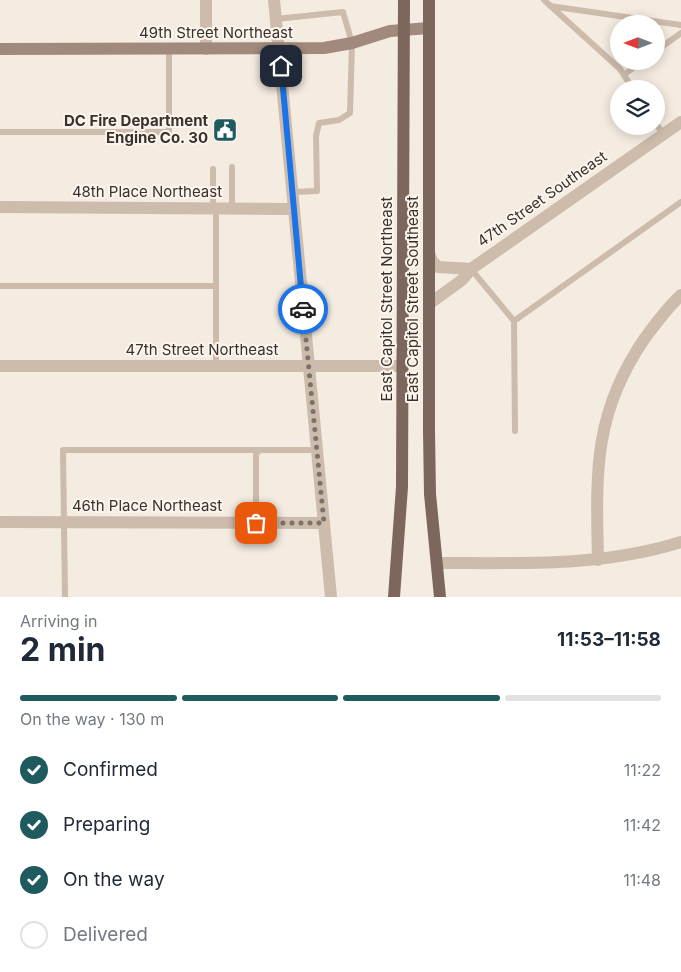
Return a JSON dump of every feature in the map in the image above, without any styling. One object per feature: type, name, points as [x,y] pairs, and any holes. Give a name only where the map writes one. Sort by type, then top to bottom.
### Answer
[{"type":"main road","name":"East Capitol Street Northeast","points":[[394,597],[402,487],[404,0]]},
{"type":"main road","name":"East Capitol Street Southeast","points":[[429,0],[430,494],[440,597]]},
{"type":"street","points":[[206,0],[206,49]]},
{"type":"street","points":[[274,0],[331,597]]},
{"type":"street","name":"49th Street Northeast","points":[[0,49],[324,48],[352,43],[390,31],[429,28]]},
{"type":"street","name":"47th Street Southeast","points":[[665,134],[681,122]]},
{"type":"street","name":"47th Street Southeast","points":[[429,304],[462,280],[471,269],[664,135]]},
{"type":"street","name":"48th Place Northeast","points":[[0,208],[293,209]]},
{"type":"street","points":[[429,253],[432,261],[438,267],[471,269]]},
{"type":"street","points":[[598,560],[598,462],[612,399],[628,362],[650,328],[681,294]]},
{"type":"street","name":"47th Street Northeast","points":[[0,366],[403,366]]},
{"type":"street","name":"46th Place Northeast","points":[[0,522],[324,523]]},
{"type":"street","points":[[438,563],[562,563],[598,560],[638,553],[681,542]]},
{"type":"lane","points":[[544,0],[627,80]]},
{"type":"lane","points":[[550,6],[681,25]]},
{"type":"lane","points":[[276,19],[343,12],[352,43],[350,113],[339,120],[322,121],[316,129],[318,189],[314,193],[292,192]]},
{"type":"lane","points":[[665,45],[681,33]]},
{"type":"lane","points":[[0,132],[169,132],[169,49]]},
{"type":"lane","points":[[624,75],[630,70]]},
{"type":"lane","points":[[232,167],[232,209]]},
{"type":"lane","points":[[213,169],[216,366]]},
{"type":"lane","points":[[514,321],[681,202]]},
{"type":"lane","points":[[471,269],[514,321],[515,431]]},
{"type":"lane","points":[[0,286],[216,286]]},
{"type":"lane","points":[[65,597],[63,450],[317,450]]},
{"type":"lane","points":[[256,501],[256,454],[260,450]]},
{"type":"way so far","points":[[256,523],[324,523],[303,309]]},
{"type":"place","name":"DC Fire Department Engine Co. 30","points":[[225,130]]},
{"type":"route","points":[[281,66],[303,309]]}]
